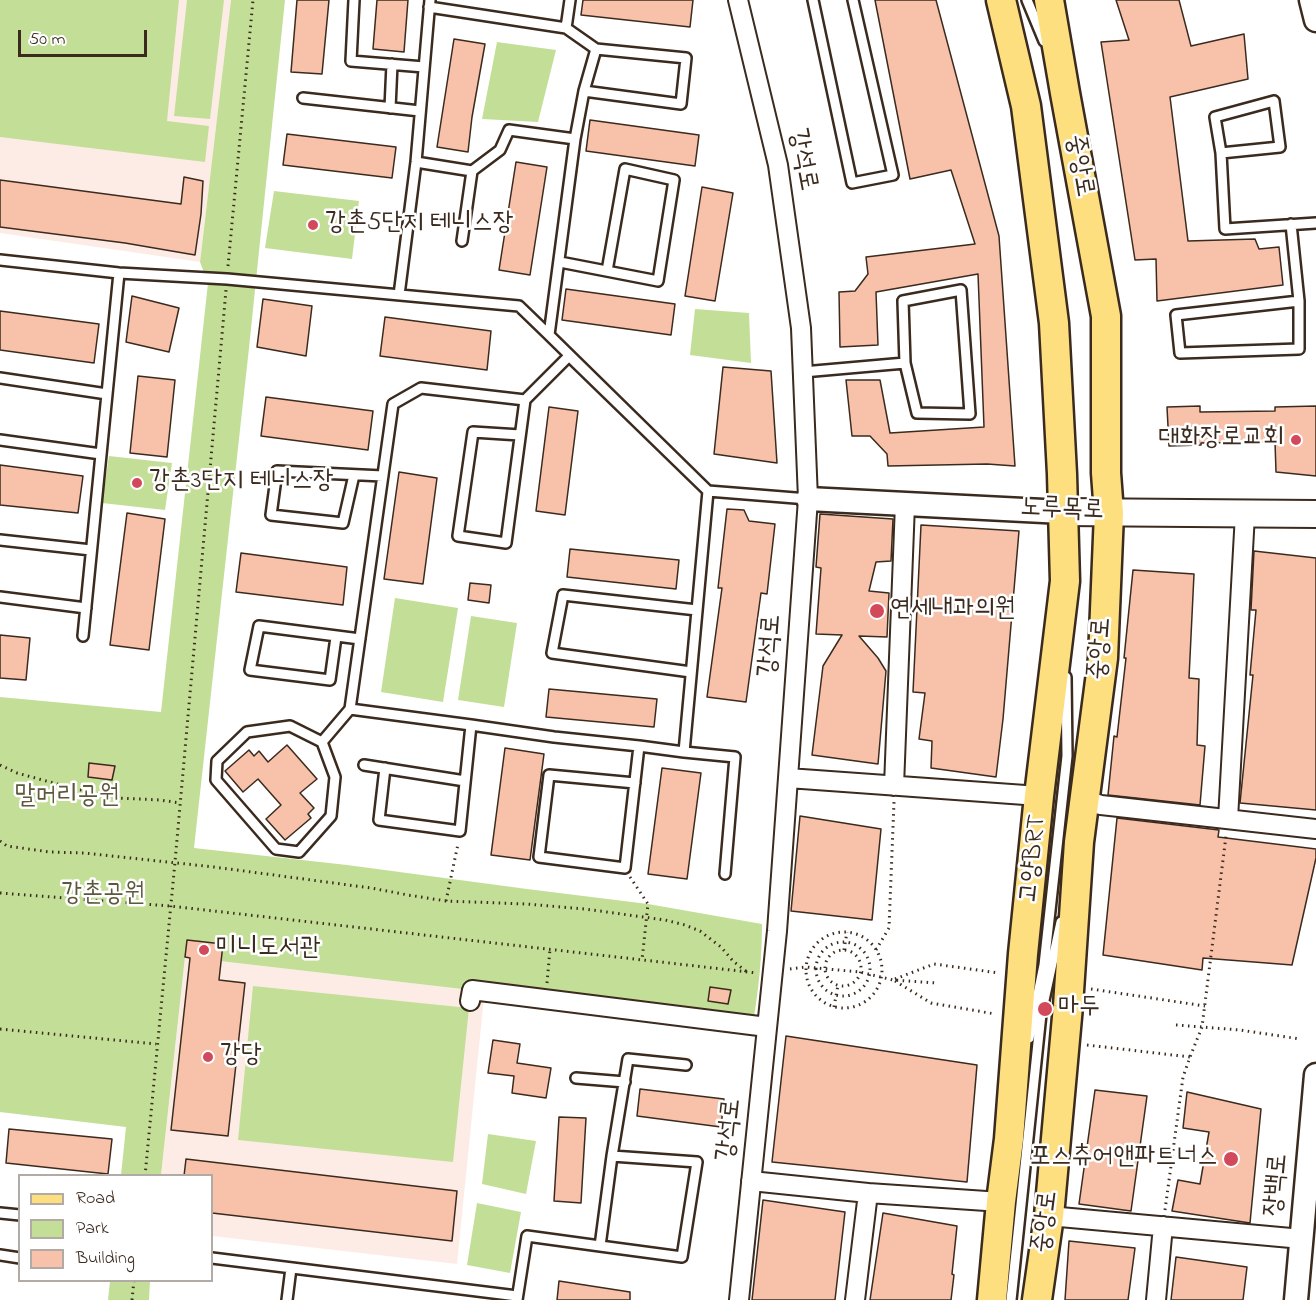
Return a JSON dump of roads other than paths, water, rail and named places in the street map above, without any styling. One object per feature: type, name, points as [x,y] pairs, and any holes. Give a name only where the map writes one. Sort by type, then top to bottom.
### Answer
[{"type":"main road","name":"중앙로","points":[[992,1300],[1009,1138],[1023,954],[1039,796],[1065,582],[1064,512],[1054,323],[1026,106],[1000,0]]},
{"type":"main road","name":"중앙로","points":[[1037,1300],[1049,1215],[1068,1006],[1078,842],[1103,658],[1109,513],[1106,473],[1106,316],[1049,0]]},
{"type":"main road","name":"노루목로","points":[[1064,512],[1316,514]]},
{"type":"street","name":"강석로","points":[[738,0],[778,165],[801,328],[808,499],[777,931],[739,1300]]},
{"type":"street","points":[[1311,0],[1316,20]]},
{"type":"street","name":"노루목로","points":[[808,499],[1064,512]]},
{"type":"street","points":[[894,786],[905,504]]},
{"type":"street","points":[[1228,819],[1245,514]]},
{"type":"street","points":[[788,778],[1039,796]]},
{"type":"street","points":[[1084,800],[1101,806],[1316,829]]},
{"type":"street","points":[[470,1001],[472,990],[767,1027]]},
{"type":"street","name":"장백로","points":[[1296,1300],[1316,1076]]},
{"type":"street","points":[[751,1181],[868,1193],[1001,1202]]},
{"type":"street","points":[[855,1300],[868,1193]]},
{"type":"street","points":[[1049,1215],[1302,1239]]},
{"type":"street","points":[[1156,1300],[1163,1226]]},
{"type":"lane","points":[[354,0],[351,61],[424,67]]},
{"type":"lane","points":[[566,28],[570,0]]},
{"type":"lane","points":[[813,0],[852,183],[893,175],[852,0]]},
{"type":"lane","points":[[1027,0],[1065,93]]},
{"type":"lane","points":[[399,295],[416,162],[429,3],[566,28],[596,49],[686,58],[681,104],[584,91]]},
{"type":"lane","points":[[549,335],[575,139],[584,91],[596,49]]},
{"type":"lane","points":[[390,108],[392,64]]},
{"type":"lane","points":[[303,98],[420,111]]},
{"type":"lane","points":[[1221,153],[1280,147],[1274,101],[1215,117],[1221,153],[1225,230],[1316,222]]},
{"type":"lane","points":[[462,241],[472,171],[500,150],[509,130],[575,139]]},
{"type":"lane","points":[[416,162],[472,171]]},
{"type":"lane","points":[[560,262],[658,281],[674,180],[625,169],[607,271]]},
{"type":"lane","points":[[1291,224],[1299,302],[1299,349],[1180,353],[1176,315],[1299,302]]},
{"type":"lane","points":[[0,261],[519,306],[708,491]]},
{"type":"lane","points":[[83,636],[119,273]]},
{"type":"lane","points":[[962,290],[970,414],[917,413],[905,363],[903,301],[962,290]]},
{"type":"lane","points":[[520,435],[473,432],[458,536],[506,543],[525,400],[569,356],[708,491],[808,499]]},
{"type":"lane","points":[[803,372],[905,363]]},
{"type":"lane","points":[[0,378],[107,394]]},
{"type":"lane","points":[[322,742],[350,710],[393,404],[421,388],[525,400]]},
{"type":"lane","points":[[0,440],[101,454]]},
{"type":"lane","points":[[354,475],[343,523],[271,514],[277,471],[383,476]]},
{"type":"lane","points":[[684,752],[708,491]]},
{"type":"lane","points":[[0,540],[91,550]]},
{"type":"lane","points":[[1065,582],[1066,651]]},
{"type":"lane","points":[[691,672],[552,653],[563,595],[697,610]]},
{"type":"lane","points":[[0,597],[86,608]]},
{"type":"lane","points":[[336,637],[330,680],[250,670],[259,626],[360,639]]},
{"type":"lane","name":"고양BRT","points":[[1028,1047],[1044,965],[1067,756],[1066,663]]},
{"type":"lane","points":[[350,710],[554,737],[735,757],[725,874]]},
{"type":"lane","points":[[385,768],[379,820],[460,831],[471,725]]},
{"type":"lane","points":[[291,726],[322,742],[335,777],[331,816],[299,852],[276,849],[216,780],[217,762],[247,732],[291,726]]},
{"type":"lane","points":[[635,783],[549,775],[539,857],[625,868],[635,783],[639,746]]},
{"type":"lane","points":[[364,765],[465,782]]},
{"type":"lane","name":"고양BRT","points":[[1066,899],[1078,842]]},
{"type":"lane","name":"고양BRT","points":[[1011,1300],[1041,1014],[1064,911]]},
{"type":"lane","points":[[600,1246],[628,1059],[686,1065]]},
{"type":"lane","points":[[1009,1138],[1025,1059]]},
{"type":"lane","points":[[576,1078],[625,1082]]},
{"type":"lane","points":[[213,1258],[517,1298],[527,1236],[682,1257],[697,1162],[612,1156]]},
{"type":"lane","points":[[0,1213],[18,1215]]},
{"type":"lane","points":[[0,1255],[18,1258]]},
{"type":"lane","points":[[287,1300],[291,1268]]},
{"type":"place","name":"강촌5단지 테니스장","points":[[313,225]]},
{"type":"place","name":"대화장로교회","points":[[1296,440]]},
{"type":"place","name":"강촌3단지 테니스장","points":[[137,483]]},
{"type":"place","name":"연세내과의원","points":[[877,611]]},
{"type":"place","name":"미니도서관","points":[[204,950]]},
{"type":"place","name":"마두","points":[[1045,1009]]},
{"type":"place","name":"강당","points":[[208,1057]]},
{"type":"place","name":"포스츄어앤파트너스","points":[[1231,1159]]},
{"type":"park label","name":"말머리공원","points":[[67,798]]},
{"type":"park label","name":"강촌공원","points":[[103,896]]}]
